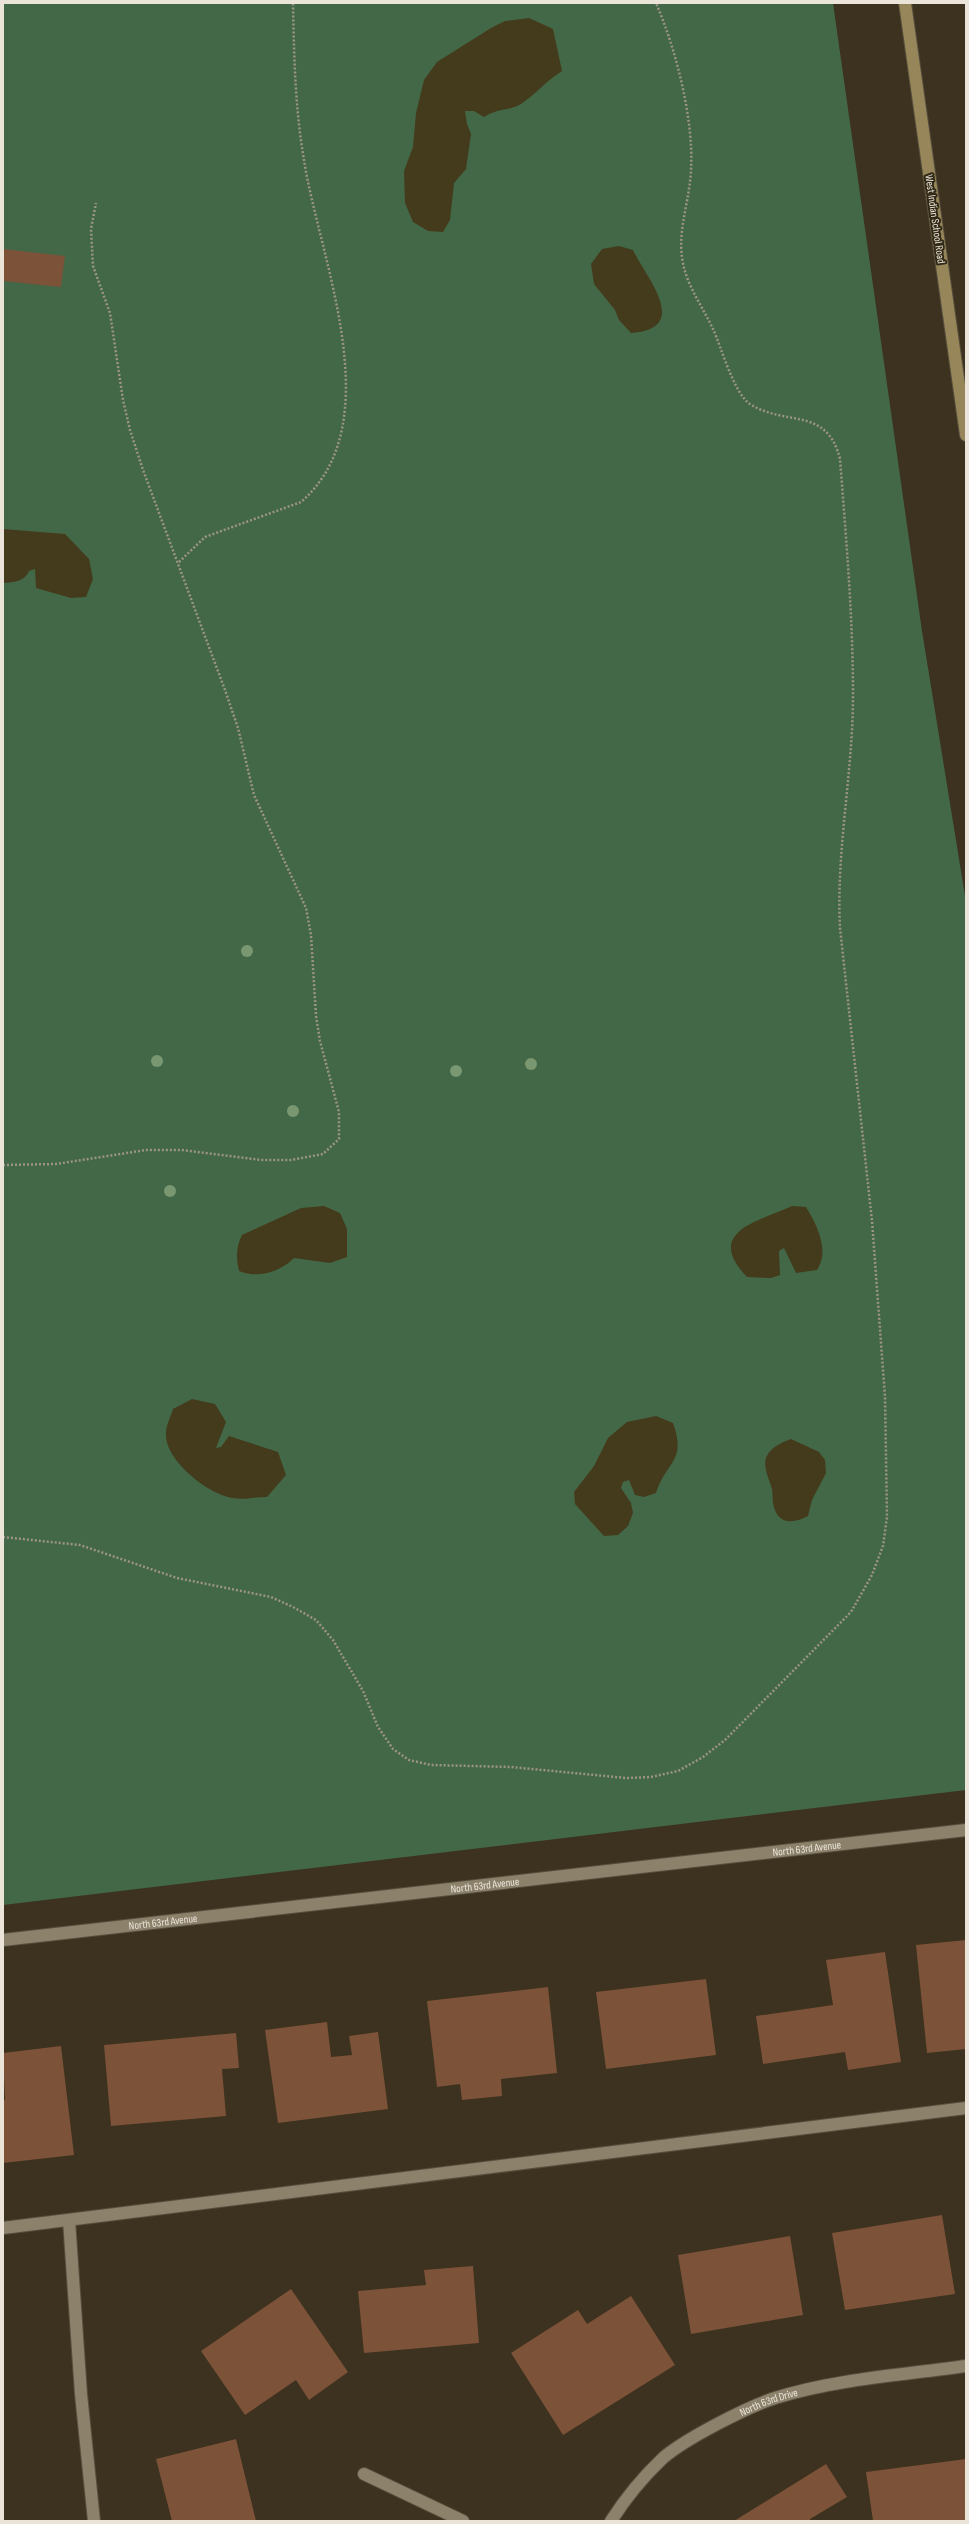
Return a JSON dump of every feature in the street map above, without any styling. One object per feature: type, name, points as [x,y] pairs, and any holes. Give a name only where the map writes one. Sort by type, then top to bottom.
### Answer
[{"type":"main road","name":"West Indian School Road","points":[[905,3],[966,435]]},
{"type":"street","name":"North 63rd Avenue","points":[[3,1940],[966,1830]]},
{"type":"street","points":[[3,2228],[966,2108]]},
{"type":"street","points":[[69,2220],[81,2394],[94,2521]]},
{"type":"street","name":"North 63rd Drive","points":[[611,2521],[622,2504],[664,2458],[708,2429],[774,2398],[834,2384],[966,2366]]},
{"type":"street","points":[[364,2474],[463,2521]]},
{"type":"path","points":[[179,562],[205,537],[228,527],[288,509],[305,499],[325,476],[337,451],[344,419],[345,388],[342,344],[334,291],[313,211],[304,159],[294,64],[293,3]]},
{"type":"path","points":[[3,1537],[80,1544],[177,1578],[271,1597],[293,1607],[316,1620],[333,1640],[363,1691],[378,1728],[393,1749],[409,1760],[431,1765],[511,1766],[626,1778],[651,1777],[678,1771],[703,1757],[726,1740],[850,1612],[872,1575],[883,1546],[887,1517],[885,1397],[872,1221],[840,928],[838,879],[846,798],[853,696],[849,571],[840,459],[836,442],[825,430],[811,421],[765,412],[748,403],[733,380],[713,330],[688,280],[680,240],[691,169],[689,139],[684,98],[671,41],[656,3]]},
{"type":"path","points":[[3,1165],[56,1164],[146,1150],[181,1150],[261,1160],[292,1160],[323,1154],[339,1139],[339,1112],[320,1041],[316,1016],[311,935],[306,908],[254,795],[236,722],[179,562],[143,470],[123,400],[110,312],[93,266],[91,229],[96,203]]},
{"type":"green space","points":[[3,3],[833,3],[922,631],[966,902],[966,1790],[3,1905]]},
{"type":"sand","points":[[529,18],[553,29],[562,71],[517,106],[494,112],[484,117],[474,111],[465,111],[467,124],[471,134],[466,169],[454,183],[450,220],[443,232],[428,231],[413,222],[405,203],[404,171],[413,147],[416,113],[424,80],[437,62],[491,28],[505,21]]},
{"type":"sand","points":[[619,246],[633,250],[660,300],[662,312],[659,322],[649,329],[631,333],[619,320],[615,310],[594,284],[591,264],[602,249]]},
{"type":"sand","points":[[3,529],[65,534],[89,559],[93,579],[86,597],[71,598],[36,588],[35,569],[29,571],[27,575],[15,582],[3,583]]},
{"type":"sand","points":[[324,1206],[340,1213],[347,1229],[347,1257],[330,1263],[294,1258],[282,1267],[268,1273],[254,1274],[239,1271],[237,1253],[242,1235],[301,1208]]},
{"type":"sand","points":[[792,1206],[806,1207],[818,1230],[822,1246],[822,1255],[821,1263],[817,1270],[796,1273],[784,1248],[779,1251],[780,1275],[771,1278],[747,1277],[735,1262],[731,1249],[733,1239],[740,1231],[751,1224]]},
{"type":"sand","points":[[192,1399],[215,1404],[226,1422],[216,1448],[221,1447],[229,1436],[278,1452],[286,1475],[267,1497],[241,1499],[223,1495],[201,1483],[180,1465],[172,1454],[167,1443],[166,1430],[173,1409]]},
{"type":"sand","points":[[656,1416],[673,1423],[678,1446],[674,1461],[660,1482],[656,1493],[644,1497],[635,1495],[629,1480],[623,1482],[621,1488],[631,1503],[633,1513],[628,1526],[618,1535],[604,1536],[575,1504],[574,1492],[594,1466],[608,1438],[627,1422]]},
{"type":"sand","points":[[791,1439],[819,1452],[825,1460],[826,1473],[812,1500],[808,1516],[799,1520],[785,1521],[781,1519],[774,1508],[772,1489],[766,1471],[765,1462],[768,1454],[775,1447]]},
{"type":"building","points":[[3,249],[65,256],[61,287],[3,281]]},
{"type":"building","points":[[966,1940],[966,2049],[927,2053],[916,1945]]},
{"type":"building","points":[[885,1952],[901,2062],[848,2070],[845,2052],[763,2064],[756,2016],[833,2005],[826,1960]]},
{"type":"building","points":[[706,1979],[716,2055],[606,2069],[596,1992]]},
{"type":"building","points":[[548,1987],[557,2073],[501,2079],[502,2096],[462,2100],[460,2084],[437,2087],[427,2001]]},
{"type":"building","points":[[327,2022],[331,2057],[352,2055],[349,2036],[378,2032],[388,2109],[278,2123],[265,2030]]},
{"type":"building","points":[[236,2033],[239,2068],[222,2069],[226,2116],[111,2126],[104,2045]]},
{"type":"building","points":[[61,2046],[74,2155],[3,2163],[3,2100],[5,2100],[3,2053]]},
{"type":"building","points":[[942,2215],[955,2294],[845,2310],[832,2233]]},
{"type":"building","points":[[790,2236],[803,2315],[691,2334],[678,2255]]},
{"type":"building","points":[[473,2266],[479,2343],[364,2353],[358,2291],[426,2285],[424,2270]]},
{"type":"building","points":[[291,2289],[348,2372],[309,2400],[296,2380],[245,2415],[201,2351]]},
{"type":"building","points":[[631,2296],[675,2365],[563,2435],[511,2353],[578,2310],[587,2324]]},
{"type":"building","points":[[236,2439],[256,2521],[172,2521],[156,2459]]},
{"type":"building","points":[[966,2459],[966,2521],[873,2521],[866,2472]]},
{"type":"building","points":[[826,2464],[847,2497],[810,2519],[811,2521],[734,2521]]}]
